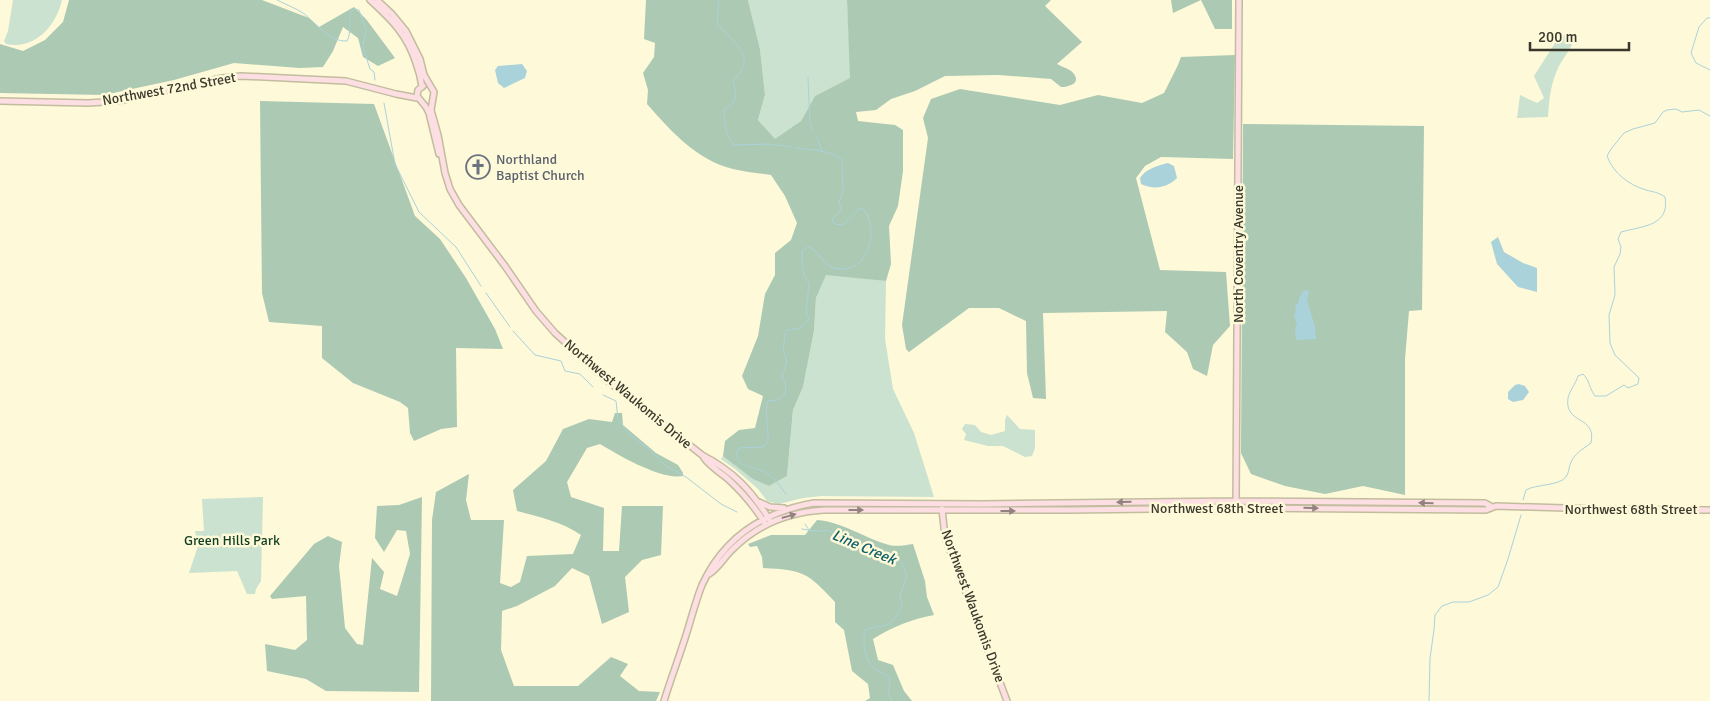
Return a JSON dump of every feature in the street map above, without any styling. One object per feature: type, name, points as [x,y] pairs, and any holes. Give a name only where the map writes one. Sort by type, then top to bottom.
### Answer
[{"type":"main road","points":[[370,0],[391,18],[407,41],[419,72],[420,88],[418,98],[422,102],[428,103],[434,95],[424,75],[413,42],[392,14],[377,0]]},
{"type":"main road","name":"North Coventry Avenue","points":[[1236,504],[1239,0]]},
{"type":"main road","name":"Northwest 72nd Street","points":[[0,101],[104,102],[132,98],[222,78],[241,76],[346,81],[418,98]]},
{"type":"main road","points":[[420,88],[430,87]]},
{"type":"main road","name":"Northwest 72nd Street","points":[[396,94],[412,92],[420,88]]},
{"type":"main road","name":"Northwest Waukomis Drive","points":[[432,100],[431,110],[450,189],[459,205],[536,311],[555,333],[608,380],[702,455],[737,478],[757,500],[766,521]]},
{"type":"main road","name":"Northwest Waukomis Drive","points":[[422,102],[429,114],[434,138],[442,159]]},
{"type":"main road","name":"Northwest Waukomis Drive","points":[[702,455],[708,463],[739,489],[766,521]]},
{"type":"main road","points":[[757,500],[770,507],[787,508],[814,502],[942,504]]},
{"type":"main road","name":"Northwest 68th Street","points":[[942,504],[1236,504],[1486,510],[1492,506],[1598,510],[1710,510]]},
{"type":"main road","name":"Northwest Waukomis Drive","points":[[942,504],[946,537],[1008,701]]},
{"type":"main road","points":[[982,504],[982,511]]},
{"type":"main road","name":"Northwest 68th Street","points":[[942,510],[982,511],[1236,504]]},
{"type":"main road","points":[[664,701],[699,593],[713,563],[730,543],[787,508]]},
{"type":"main road","name":"Northwest Waukomis Drive","points":[[766,521],[807,511],[942,510]]},
{"type":"green space","points":[[13,0],[62,0],[55,19],[43,34],[35,40],[16,45],[6,44],[4,41],[8,31]]},
{"type":"green space","points":[[69,0],[262,0],[309,18],[319,27],[354,7],[366,19],[395,58],[378,66],[363,57],[358,38],[343,27],[333,51],[323,67],[300,68],[234,63],[174,80],[104,95],[0,93],[0,44],[23,51],[45,40],[63,22]]},
{"type":"green space","points":[[646,0],[748,0],[760,49],[765,95],[758,120],[775,139],[801,121],[815,96],[850,78],[847,0],[1051,0],[1045,6],[1082,42],[1057,64],[1069,69],[1076,77],[1075,83],[1070,86],[1061,87],[1051,79],[998,75],[945,76],[915,91],[891,99],[876,110],[856,112],[858,121],[895,125],[903,130],[903,171],[898,206],[889,226],[891,264],[886,281],[826,275],[816,298],[814,331],[803,387],[793,410],[787,476],[769,486],[753,479],[723,456],[725,441],[739,430],[755,428],[763,396],[748,389],[742,376],[758,336],[765,294],[775,275],[775,253],[791,240],[797,223],[785,196],[771,175],[733,169],[707,159],[675,134],[647,104],[648,90],[643,73],[654,57],[655,43],[644,39]]},
{"type":"green space","points":[[748,0],[847,0],[851,78],[815,96],[801,121],[775,140],[758,120],[765,95],[760,49]]},
{"type":"green space","points":[[1171,0],[1201,0],[1173,13]]},
{"type":"green space","points":[[1201,0],[1232,0],[1232,29],[1215,29]]},
{"type":"green space","points":[[1576,33],[1573,42],[1559,66],[1552,84],[1548,117],[1517,118],[1520,95],[1537,103],[1544,98],[1534,76],[1559,37]]},
{"type":"green space","points":[[1235,55],[1233,159],[1161,157],[1145,166],[1136,178],[1160,270],[1226,272],[1230,326],[1213,345],[1207,376],[1193,369],[1187,352],[1165,332],[1167,311],[1043,313],[1046,399],[1033,398],[1027,373],[1026,321],[999,308],[969,308],[909,352],[906,349],[902,325],[928,138],[923,118],[931,99],[960,89],[1060,105],[1098,95],[1142,103],[1164,93],[1181,57]]},
{"type":"green space","points":[[260,101],[374,104],[415,216],[440,239],[466,278],[495,329],[503,349],[456,348],[457,427],[441,429],[414,441],[410,433],[408,408],[400,402],[353,383],[322,358],[322,326],[269,322],[262,293]]},
{"type":"green space","points":[[1243,124],[1424,126],[1422,310],[1409,311],[1405,359],[1405,495],[1363,486],[1325,494],[1285,486],[1251,474],[1241,453]]},
{"type":"green space","points":[[826,274],[886,281],[885,339],[893,389],[914,433],[934,497],[821,496],[779,504],[767,501],[758,489],[721,459],[723,456],[769,486],[787,476],[793,410],[803,387],[814,331],[816,298]]},
{"type":"green space","points":[[615,413],[622,413],[623,425],[656,453],[678,465],[683,476],[652,471],[600,444],[587,448],[567,482],[571,497],[604,508],[603,551],[619,551],[622,506],[663,506],[661,555],[642,560],[625,577],[629,612],[602,624],[589,576],[572,568],[555,586],[517,606],[502,611],[501,650],[514,686],[578,686],[611,657],[628,664],[620,676],[639,691],[660,692],[656,701],[431,701],[432,520],[436,492],[469,474],[466,500],[471,520],[504,520],[500,583],[511,587],[520,582],[527,556],[573,554],[581,535],[558,523],[517,511],[513,490],[546,461],[563,429],[589,419],[612,422]]},
{"type":"green space","points":[[1007,415],[1020,429],[1035,430],[1035,448],[1032,456],[1025,457],[1003,446],[988,446],[964,440],[966,434],[962,429],[965,424],[975,425],[981,432],[991,435],[1005,431]]},
{"type":"green space","name":"Green Hills Park","points":[[263,497],[261,581],[255,594],[247,594],[237,571],[189,573],[198,546],[195,531],[204,531],[202,499]]},
{"type":"green space","points":[[422,497],[419,692],[326,691],[306,679],[267,671],[265,644],[295,650],[307,640],[306,596],[272,599],[270,596],[314,544],[328,536],[342,542],[339,566],[345,628],[357,644],[363,645],[372,558],[384,572],[380,589],[397,596],[410,554],[406,531],[397,530],[384,552],[375,538],[377,506],[399,505]]},
{"type":"green space","points":[[817,520],[845,527],[889,545],[913,544],[925,581],[927,597],[934,615],[902,624],[873,639],[878,660],[893,665],[904,691],[912,701],[865,701],[870,698],[868,684],[852,671],[844,630],[835,622],[835,602],[818,584],[804,574],[763,568],[762,557],[757,546],[750,547],[748,544],[771,535],[805,535]]},
{"type":"water","points":[[522,64],[527,71],[525,78],[504,88],[498,83],[495,70],[498,66]]},
{"type":"water","points":[[1168,163],[1174,166],[1177,178],[1169,184],[1160,187],[1141,184],[1140,178],[1146,172]]},
{"type":"water","points":[[1498,237],[1504,252],[1523,263],[1537,268],[1537,292],[1518,287],[1497,264],[1491,242]]},
{"type":"water","points":[[1304,290],[1309,291],[1307,300],[1315,327],[1316,339],[1296,340],[1295,306],[1299,302],[1299,298]]},
{"type":"water","points":[[1515,385],[1525,386],[1529,392],[1523,400],[1513,402],[1508,399],[1508,392]]},
{"type":"waterway","points":[[277,0],[303,13],[334,38],[347,41],[350,30],[351,11],[359,10],[366,30],[363,47],[370,69],[374,72],[375,80]]},
{"type":"waterway","name":"Line Creek","points":[[719,0],[717,24],[739,48],[744,58],[740,73],[733,81],[736,94],[734,102],[724,110],[729,137],[734,145],[769,144],[791,147]]},
{"type":"waterway","points":[[1710,18],[1707,18],[1699,27],[1691,53],[1696,63],[1710,70]]},
{"type":"waterway","points":[[808,78],[810,123],[813,131]]},
{"type":"waterway","points":[[384,103],[395,164],[419,212],[456,247],[481,286]]},
{"type":"waterway","points":[[1523,500],[1526,490],[1563,480],[1575,456],[1591,443],[1592,434],[1589,428],[1575,417],[1568,407],[1568,398],[1578,376],[1583,374],[1595,396],[1606,396],[1624,385],[1628,388],[1638,384],[1639,378],[1615,355],[1610,343],[1609,315],[1615,295],[1614,267],[1621,247],[1618,239],[1621,232],[1646,226],[1659,219],[1665,207],[1665,197],[1640,188],[1622,178],[1613,168],[1607,156],[1624,133],[1655,123],[1663,112],[1667,110],[1676,109],[1682,112],[1699,110],[1710,116]]},
{"type":"waterway","points":[[817,138],[822,151]]},
{"type":"waterway","name":"Line Creek","points":[[786,494],[770,475],[759,469],[742,464],[737,457],[737,452],[739,448],[763,447],[768,442],[766,411],[768,401],[778,400],[785,394],[786,386],[782,376],[787,362],[783,350],[785,335],[787,330],[800,327],[809,319],[806,313],[809,283],[803,272],[802,251],[808,247],[816,252],[829,266],[839,269],[848,268],[856,265],[867,252],[871,234],[868,217],[861,208],[845,223],[838,225],[833,223],[833,218],[841,210],[839,201],[843,192],[842,160],[825,152],[795,148]]},
{"type":"waterway","points":[[486,293],[510,327]]},
{"type":"waterway","points":[[513,331],[535,355],[561,361],[565,371],[580,374],[593,387]]},
{"type":"waterway","points":[[603,395],[616,401],[618,419],[629,434],[649,449],[666,466],[686,477],[721,504],[737,512]]},
{"type":"waterway","points":[[1429,701],[1430,658],[1435,615],[1442,606],[1453,602],[1469,602],[1488,595],[1498,587],[1521,515]]},
{"type":"waterway","name":"Line Creek","points":[[805,524],[809,530]]},
{"type":"waterway","name":"Line Creek","points":[[802,529],[829,531],[872,553],[894,556],[902,563],[907,576],[900,595],[902,607],[891,622],[865,630],[864,635],[865,651],[869,662],[875,669],[889,677],[888,694],[892,701]]},
{"type":"place","name":"Northland Baptist Church","points":[[478,167]]}]
